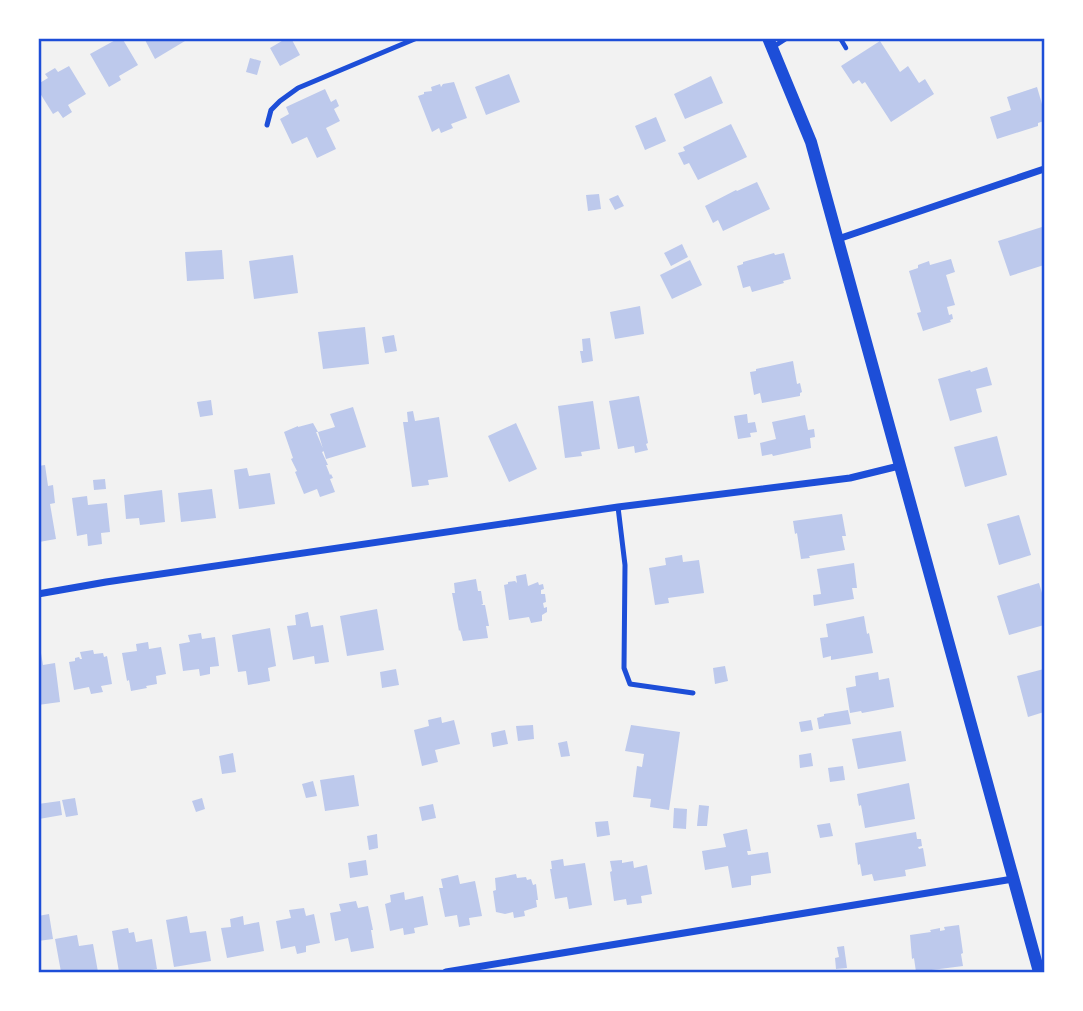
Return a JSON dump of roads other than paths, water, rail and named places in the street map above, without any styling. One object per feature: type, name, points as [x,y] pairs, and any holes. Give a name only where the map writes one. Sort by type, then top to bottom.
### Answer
[{"type":"street","points":[[770,43],[811,142],[1039,972]]},
{"type":"street","points":[[838,239],[1045,169]]},
{"type":"street","points":[[38,594],[618,507],[850,478],[899,466]]},
{"type":"street","points":[[446,972],[1013,879]]},
{"type":"lane","points":[[267,125],[271,110],[298,88],[417,38]]},
{"type":"lane","points":[[770,43],[786,38]]},
{"type":"lane","points":[[618,507],[625,565],[624,668],[630,684],[693,692]]}]
